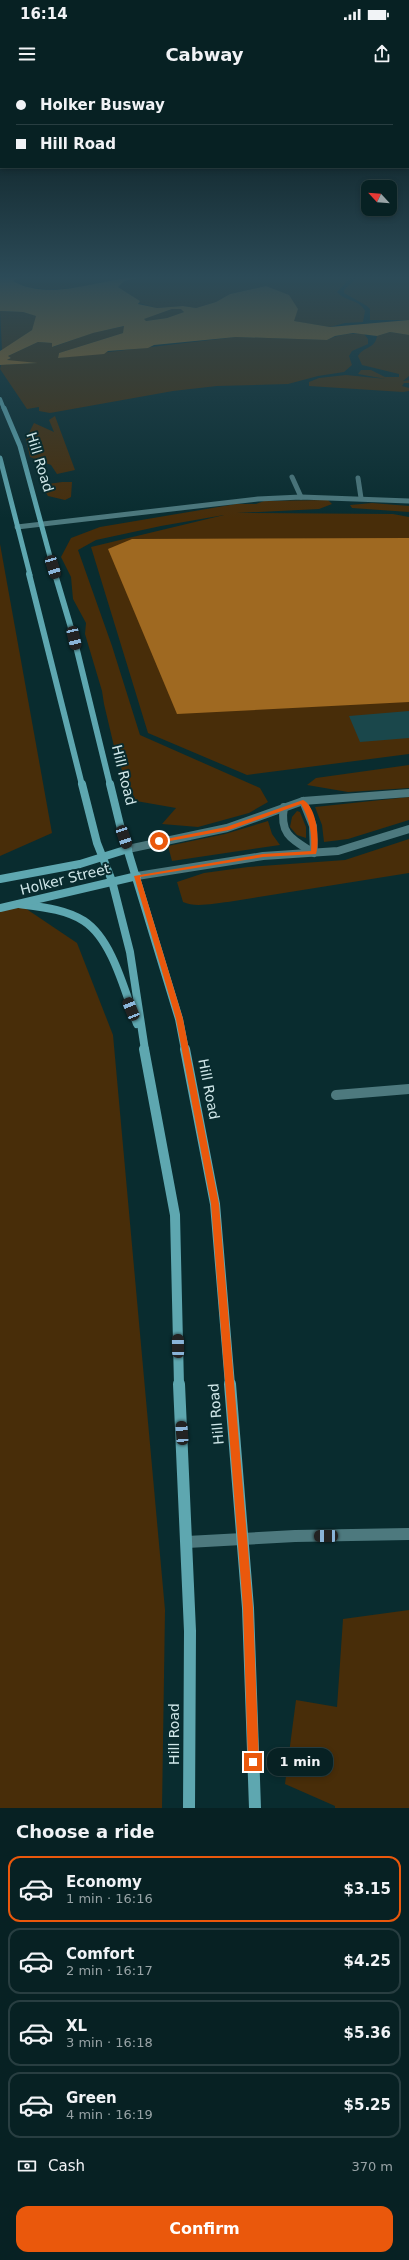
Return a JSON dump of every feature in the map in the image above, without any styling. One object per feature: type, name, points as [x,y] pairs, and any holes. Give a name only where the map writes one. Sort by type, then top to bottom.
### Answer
[{"type":"street","name":"Hill Road","points":[[0,399],[20,446],[40,525],[74,638],[120,826],[137,876],[179,1019],[215,1204],[248,1608],[255,1808]]},
{"type":"street","name":"Hill Road","points":[[0,458],[97,843],[112,881],[130,952],[142,1036],[175,1215],[178,1361],[190,1630],[189,1808]]},
{"type":"street","points":[[292,477],[301,497]]},
{"type":"street","points":[[358,478],[362,498]]},
{"type":"street","points":[[17,527],[224,502],[301,497],[362,498],[409,501]]},
{"type":"street","points":[[128,849],[227,828],[303,801],[409,793]]},
{"type":"street","points":[[303,801],[311,817],[315,830],[314,852]]},
{"type":"street","points":[[284,807],[281,817],[285,832],[314,852]]},
{"type":"street","points":[[137,876],[263,856],[343,850],[409,829]]},
{"type":"street","name":"Holker Street","points":[[0,879],[80,864],[128,849]]},
{"type":"street","name":"Holker Street","points":[[0,908],[137,876]]},
{"type":"street","points":[[19,904],[62,912],[76,917],[93,928],[110,955],[142,1036]]},
{"type":"street","points":[[336,1095],[409,1089]]},
{"type":"street","points":[[187,1542],[295,1536],[409,1534]]},
{"type":"shaded area","points":[[0,358],[10,358],[7,360],[38,363],[0,365]]},
{"type":"shaded area","points":[[11,358],[350,358],[352,365],[344,372],[318,376],[288,384],[217,386],[173,391],[50,413],[39,411],[39,407],[27,409],[0,369],[1,365],[37,363],[6,361]]},
{"type":"shaded area","points":[[359,358],[409,358],[409,376],[403,381],[409,380],[409,383],[404,383],[402,386],[409,388],[409,391],[403,392],[309,386],[309,382],[319,378],[346,375],[386,379],[358,374],[361,370],[371,370],[385,377],[399,377],[399,374],[362,365]]},
{"type":"shaded area","points":[[55,416],[75,470],[57,474],[51,465],[30,457],[26,439],[34,423],[54,432],[49,420]]},
{"type":"shaded area","points":[[72,482],[71,497],[65,500],[48,496],[41,485]]},
{"type":"shaded area","points":[[328,500],[332,504],[319,509],[237,513],[393,514],[409,517],[409,754],[247,775],[148,733],[91,547],[224,515],[161,526],[96,540],[78,550],[112,646],[140,735],[260,788],[268,802],[249,813],[198,827],[162,824],[176,808],[136,801],[117,759],[102,691],[85,634],[86,623],[73,599],[71,577],[61,557],[71,538],[100,527],[236,504],[256,504],[264,501]]},
{"type":"shaded area","points":[[372,503],[409,506],[409,512],[352,508],[350,505]]},
{"type":"shaded area","points":[[409,538],[409,702],[177,714],[108,549],[132,539]]},
{"type":"shaded area","points":[[0,544],[52,833],[0,856]]},
{"type":"shaded area","points":[[409,765],[409,788],[348,792],[307,785],[316,778]]},
{"type":"shaded area","points":[[409,797],[409,820],[348,839],[324,842],[322,825],[315,807]]},
{"type":"shaded area","points":[[297,811],[300,812],[306,827],[306,838],[297,835],[290,827],[292,817]]},
{"type":"shaded area","points":[[268,821],[272,834],[280,845],[172,861],[168,846],[225,834]]},
{"type":"shaded area","points":[[409,839],[409,873],[228,902],[199,905],[183,902],[177,882],[204,873],[248,867],[345,860]]},
{"type":"shaded area","points":[[19,904],[77,943],[113,1035],[165,1610],[162,1808],[0,1808],[0,909]]},
{"type":"shaded area","points":[[409,1610],[409,1808],[335,1808],[335,1806],[285,1784],[296,1700],[337,1707],[343,1619]]},
{"type":"building","points":[[409,711],[409,738],[360,742],[349,716]]},
{"type":"route","points":[[159,841],[227,828],[261,818],[284,807],[303,801],[311,817],[315,830],[314,852],[263,856],[137,876],[179,1019],[215,1204],[248,1608],[253,1762]]}]
